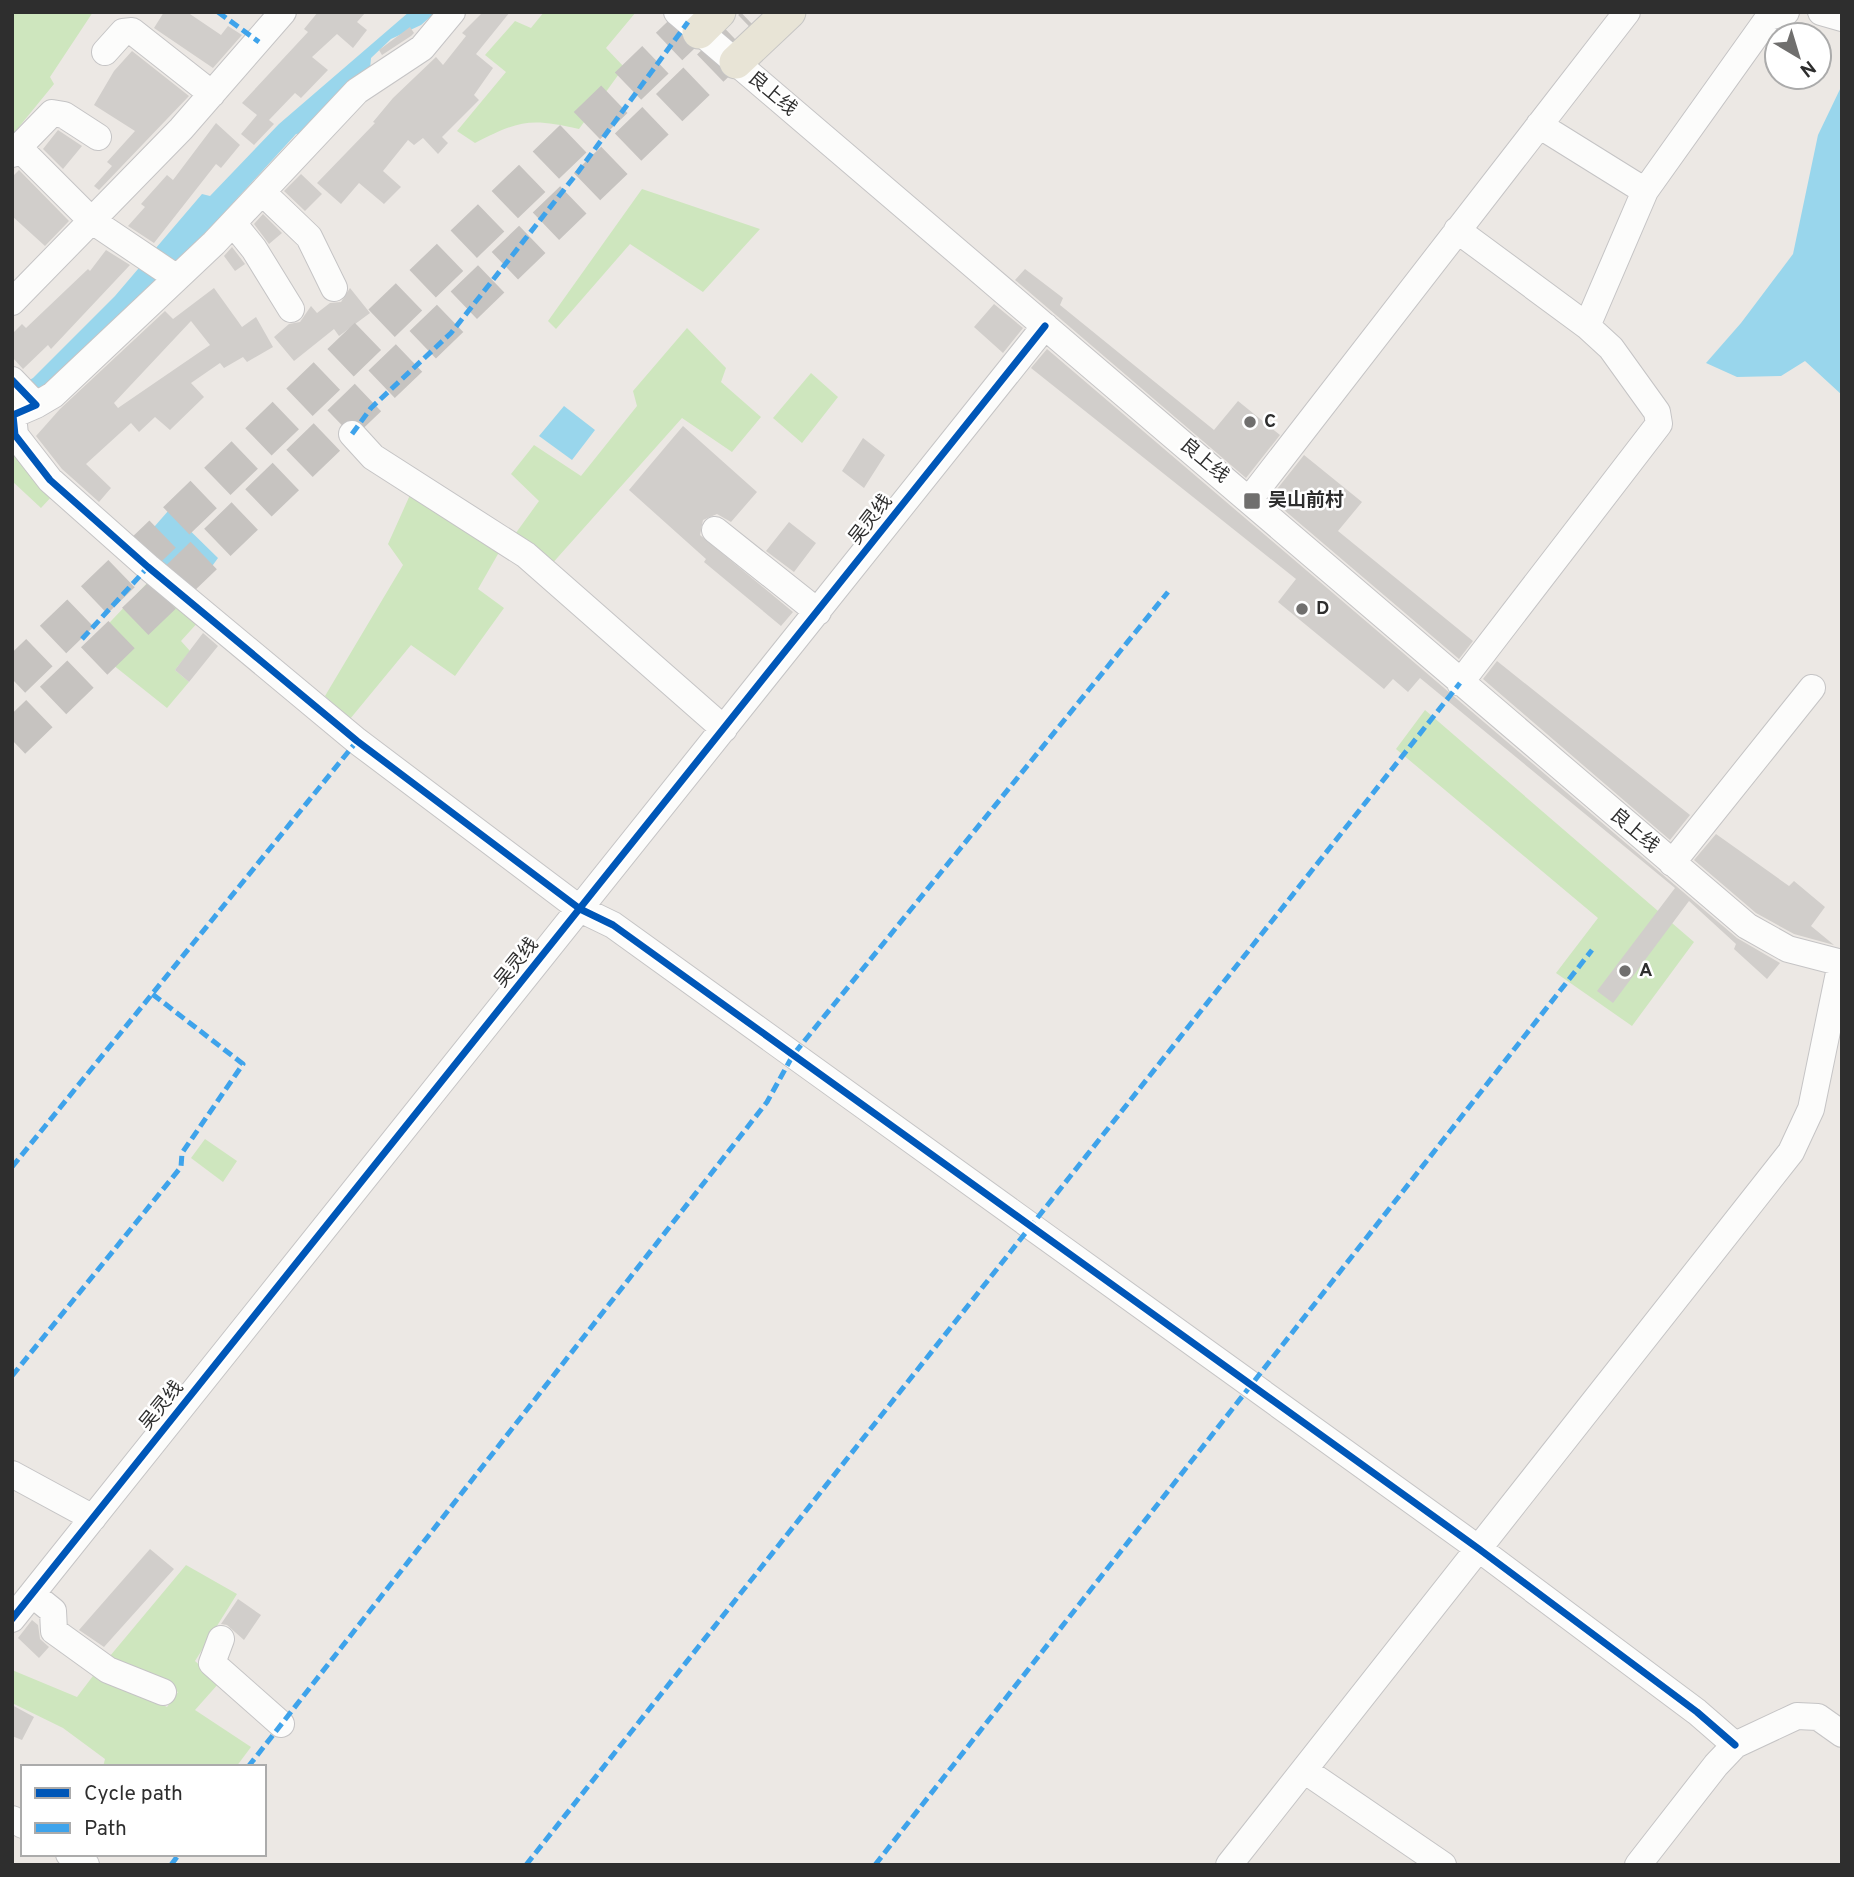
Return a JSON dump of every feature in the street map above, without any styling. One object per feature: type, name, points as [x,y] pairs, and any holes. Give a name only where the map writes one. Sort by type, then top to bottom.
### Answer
[{"type":"main road","points":[[736,62],[789,12]]},
{"type":"street","points":[[12,302],[216,90],[283,12]]},
{"type":"street","points":[[452,12],[422,48],[358,92],[233,223],[174,276],[53,395],[24,393],[13,415],[14,436],[50,480],[148,567],[357,741],[580,909],[613,925],[1479,1549],[1697,1712],[1735,1745]]},
{"type":"street","points":[[1249,499],[1627,12]]},
{"type":"street","points":[[1587,326],[1645,191],[1769,18],[1786,12]]},
{"type":"street","points":[[1821,12],[1842,18]]},
{"type":"street","name":"良上线","points":[[698,19],[1045,326],[1746,926],[1767,940],[1807,956],[1842,963]]},
{"type":"street","points":[[105,52],[122,32],[132,31],[216,90]]},
{"type":"street","points":[[171,49],[216,90]]},
{"type":"street","points":[[98,137],[64,115],[52,113],[15,151],[91,220],[174,276]]},
{"type":"street","points":[[1539,125],[1645,191]]},
{"type":"street","points":[[262,192],[309,237],[334,288]]},
{"type":"street","points":[[233,223],[254,249],[291,309]]},
{"type":"street","points":[[1457,230],[1587,326],[1611,348],[1657,412],[1658,424],[1460,683]]},
{"type":"street","name":"吴灵线","points":[[12,1619],[1045,326]]},
{"type":"street","points":[[352,434],[373,457],[526,555],[548,572],[724,729]]},
{"type":"street","points":[[715,530],[818,612]]},
{"type":"street","points":[[1672,863],[1812,688]]},
{"type":"street","points":[[1229,1865],[1791,1152],[1811,1110],[1842,963]]},
{"type":"street","points":[[12,1474],[93,1518]]},
{"type":"street","points":[[32,1594],[53,1611],[54,1631],[108,1670],[163,1692]]},
{"type":"street","points":[[221,1639],[212,1663],[281,1724]]},
{"type":"street","points":[[1639,1865],[1716,1765],[1735,1745],[1797,1716],[1818,1717],[1842,1734]]},
{"type":"street","points":[[1304,1770],[1443,1865]]},
{"type":"green space","points":[[12,12],[93,12],[50,77],[54,84],[14,133]]},
{"type":"green space","points":[[544,12],[636,12],[606,48],[624,67],[579,129],[548,123],[526,123],[475,143],[457,131],[506,72],[485,55],[515,21],[531,28]]},
{"type":"green space","points":[[642,189],[760,229],[703,292],[630,244],[556,329],[548,321]]},
{"type":"green space","points":[[687,328],[726,368],[721,382],[761,417],[732,452],[682,418],[550,566],[513,537],[539,501],[511,474],[534,445],[581,476],[637,406],[633,391]]},
{"type":"green space","points":[[811,373],[838,397],[802,443],[773,418]]},
{"type":"green space","points":[[12,449],[54,494],[41,508],[12,481]]},
{"type":"green space","points":[[410,495],[502,547],[478,589],[504,608],[455,676],[411,645],[350,719],[325,696],[403,565],[388,544]]},
{"type":"green space","points":[[150,580],[200,620],[181,641],[190,651],[175,670],[189,682],[167,708],[93,649],[94,639]]},
{"type":"green space","points":[[1425,710],[1694,942],[1632,1026],[1556,973],[1598,918],[1396,749]]},
{"type":"green space","points":[[205,1139],[237,1161],[223,1182],[191,1158]]},
{"type":"green space","points":[[186,1565],[237,1594],[195,1661],[219,1683],[195,1710],[251,1747],[238,1765],[104,1765],[105,1759],[63,1728],[12,1703],[12,1670],[77,1697],[96,1672],[167,1707],[178,1692],[110,1656]]},
{"type":"water","points":[[409,12],[436,12],[421,25],[391,39],[371,58],[370,69],[304,133],[296,134],[232,204],[223,219],[44,389],[12,405],[12,390],[33,378],[115,296],[202,194],[210,196],[279,124]]},
{"type":"water","points":[[1842,85],[1842,395],[1805,361],[1781,376],[1737,377],[1706,363],[1741,323],[1793,254],[1818,135]]},
{"type":"water","points":[[564,406],[595,430],[572,460],[539,436]]},
{"type":"water","points":[[169,510],[218,558],[194,591],[140,543]]},
{"type":"building","points":[[164,12],[187,12],[221,35],[228,26],[242,35],[213,68],[154,28]]},
{"type":"building","points":[[318,12],[366,12],[357,22],[367,30],[353,48],[337,34],[312,57],[328,70],[301,98],[295,93],[269,120],[274,124],[254,145],[241,134],[257,115],[242,103],[308,32],[304,29]]},
{"type":"building","points":[[483,12],[510,12],[476,54],[493,68],[474,95],[479,100],[442,137],[448,143],[438,154],[423,138],[414,145],[408,140],[383,171],[401,187],[384,204],[359,183],[341,204],[317,183],[375,123],[373,122],[393,98],[436,57],[443,65],[466,36],[462,33]]},
{"type":"building","points":[[410,27],[414,33],[411,36],[382,55],[379,50]]},
{"type":"building","points":[[132,51],[189,96],[99,190],[94,186],[112,166],[107,162],[135,131],[94,105],[114,71]]},
{"type":"building","points":[[216,123],[240,145],[221,168],[216,164],[154,243],[128,226],[145,207],[141,204],[167,175],[173,180]]},
{"type":"building","points":[[58,130],[82,146],[63,169],[43,149]]},
{"type":"building","points":[[19,170],[69,221],[45,246],[12,216],[12,177]]},
{"type":"building","points":[[301,174],[322,194],[305,211],[284,191]]},
{"type":"building","points":[[263,214],[282,233],[269,244],[254,224]]},
{"type":"building","points":[[232,247],[245,264],[235,271],[224,256]]},
{"type":"building","points":[[106,250],[130,265],[51,349],[48,345],[23,369],[12,357],[12,334],[22,324],[26,328],[88,269],[90,271]]},
{"type":"building","points":[[1025,269],[1063,298],[1060,305],[1214,430],[1238,401],[1280,435],[1246,478],[1015,280]]},
{"type":"building","points":[[214,288],[242,327],[256,317],[273,347],[247,362],[243,357],[224,368],[220,363],[191,383],[204,397],[170,430],[155,417],[139,432],[131,423],[86,464],[111,488],[99,502],[62,469],[36,436],[60,409],[165,311],[173,319]],"holes":[[[191,321],[210,345],[118,408],[114,403]]]},
{"type":"building","points":[[350,288],[370,313],[339,336],[334,329],[294,361],[274,337],[289,324],[300,322],[311,306],[317,313],[330,303],[341,302]]},
{"type":"building","points":[[994,304],[1023,328],[1003,353],[974,327]]},
{"type":"building","points":[[1047,349],[1737,938],[1780,963],[1767,979],[1734,949],[1736,944],[1689,901],[1613,1003],[1597,991],[1675,888],[1420,678],[1408,692],[1393,679],[1384,689],[1278,602],[1296,579],[1031,368]]},
{"type":"building","points":[[683,426],[757,492],[731,522],[717,514],[703,520],[700,535],[793,612],[781,626],[704,562],[706,559],[629,490]]},
{"type":"building","points":[[863,438],[885,455],[864,488],[842,471]]},
{"type":"building","points":[[1304,455],[1362,502],[1338,531],[1473,641],[1459,659],[1270,498]]},
{"type":"building","points":[[789,522],[816,543],[794,572],[766,551]]},
{"type":"building","points":[[203,633],[218,646],[189,682],[175,670]]},
{"type":"building","points":[[1497,661],[1690,815],[1670,840],[1483,679]]},
{"type":"building","points":[[1716,834],[1789,886],[1794,881],[1825,907],[1811,926],[1834,945],[1794,934],[1756,913],[1694,860]]},
{"type":"building","points":[[150,1549],[174,1569],[104,1647],[79,1630]]},
{"type":"building","points":[[238,1599],[261,1615],[244,1640],[227,1625],[221,1624]]},
{"type":"building","points":[[32,1620],[38,1625],[40,1639],[49,1647],[39,1658],[18,1638]]},
{"type":"building","points":[[12,1705],[34,1717],[22,1740],[12,1736]]},
{"type":"tunnel","points":[[12,679],[705,12]]},
{"type":"tunnel","points":[[12,740],[754,26]]},
{"type":"marked path","points":[[218,12],[259,42]]},
{"type":"marked path","points":[[352,434],[371,408],[451,333],[578,172],[688,22]]},
{"type":"marked path","points":[[82,639],[148,567]]},
{"type":"marked path","points":[[250,1765],[767,1102],[793,1055],[1168,592]]},
{"type":"marked path","points":[[526,1865],[1460,683]]},
{"type":"marked path","points":[[12,1167],[357,741]]},
{"type":"marked path","points":[[875,1865],[1592,950]]},
{"type":"marked path","points":[[12,1376],[181,1167],[182,1153],[243,1064],[151,993]]},
{"type":"marked path","points":[[171,1865],[178,1856]]},
{"type":"cycle path","points":[[12,1619],[1045,326]]},
{"type":"cycle path","points":[[12,380],[36,405],[13,415],[15,435],[50,480],[148,567],[357,741],[580,909],[613,925],[1479,1549],[1697,1712],[1735,1745]]},
{"type":"place","name":"C","points":[[1250,422]]},
{"type":"place","name":"吴山前村","points":[[1252,501]]},
{"type":"place","name":"D","points":[[1302,609]]},
{"type":"place","name":"A","points":[[1625,971]]}]
